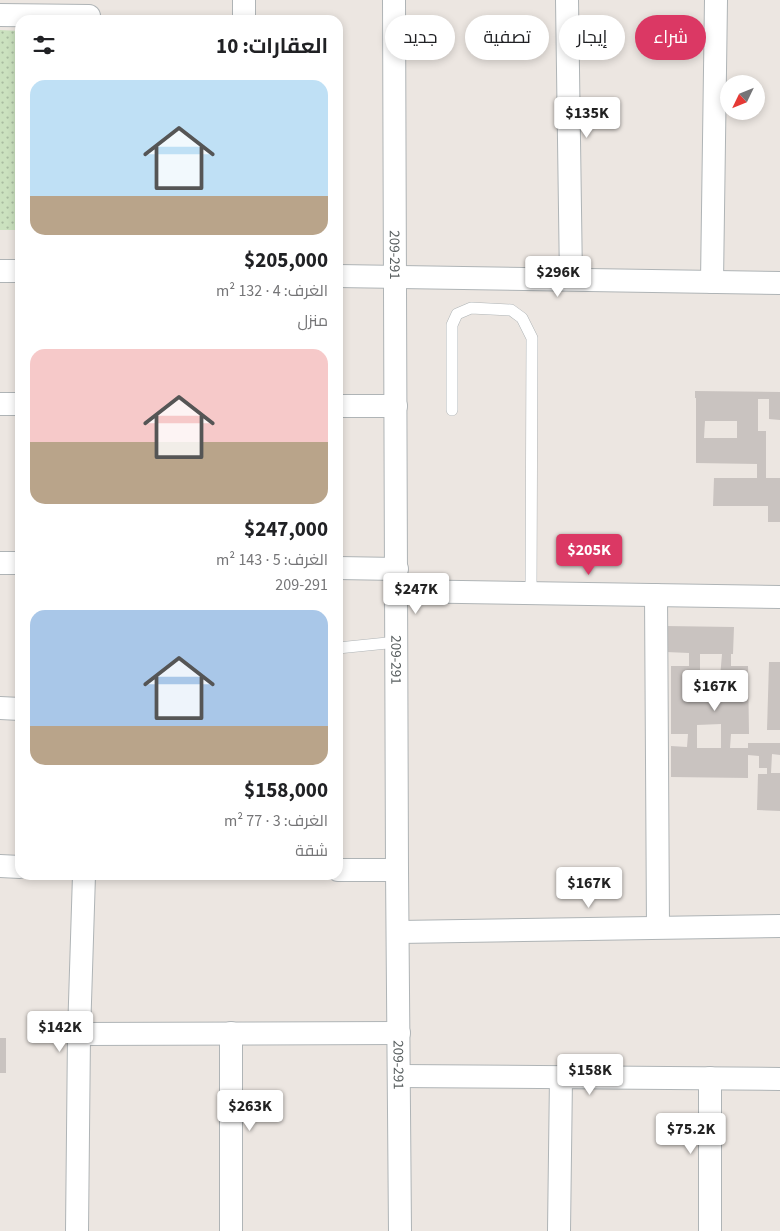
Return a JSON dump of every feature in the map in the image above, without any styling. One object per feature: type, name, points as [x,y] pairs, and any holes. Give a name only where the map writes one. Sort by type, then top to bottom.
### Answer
[{"type":"street","points":[[244,0],[244,15]]},
{"type":"street","name":"209-291","points":[[394,0],[400,1231]]},
{"type":"street","points":[[567,0],[571,280]]},
{"type":"street","points":[[712,282],[716,0]]},
{"type":"street","points":[[0,15],[89,12]]},
{"type":"street","points":[[0,271],[15,272]]},
{"type":"street","points":[[343,276],[780,283]]},
{"type":"street","points":[[0,404],[15,404]]},
{"type":"street","points":[[343,406],[396,406]]},
{"type":"street","points":[[0,563],[15,563]]},
{"type":"street","points":[[343,568],[397,569]]},
{"type":"street","points":[[397,592],[780,597]]},
{"type":"street","points":[[656,595],[658,927]]},
{"type":"street","points":[[0,708],[15,709]]},
{"type":"street","points":[[0,866],[15,867]]},
{"type":"street","points":[[343,870],[397,870]]},
{"type":"street","points":[[77,1231],[79,1034],[84,880]]},
{"type":"street","points":[[399,932],[780,926]]},
{"type":"street","points":[[231,1033],[231,1231]]},
{"type":"street","points":[[79,1034],[399,1033]]},
{"type":"street","points":[[400,1076],[780,1078]]},
{"type":"street","points":[[559,1231],[561,1077]]},
{"type":"street","points":[[710,1078],[710,1231]]},
{"type":"lane","points":[[452,410],[452,325],[457,314],[471,308],[511,310],[522,318],[532,338],[531,594]]},
{"type":"lane","points":[[343,647],[397,642]]},
{"type":"green space","points":[[0,30],[15,31],[15,230],[0,230]]},
{"type":"building","points":[[695,391],[780,392],[780,420],[769,419],[769,399],[758,399],[758,431],[766,431],[766,478],[780,478],[780,522],[768,522],[768,506],[713,506],[714,478],[757,478],[757,464],[696,463]],"holes":[[[705,421],[737,421],[737,438],[704,438]]]},
{"type":"building","points":[[666,626],[734,627],[731,666],[748,666],[749,734],[731,734],[730,748],[748,748],[748,743],[780,743],[780,755],[772,754],[771,773],[780,773],[780,811],[757,810],[758,774],[767,774],[767,768],[759,768],[759,756],[748,755],[748,778],[671,777],[671,746],[687,747],[688,734],[671,734],[671,666],[689,666],[689,653],[666,652]],"holes":[[[700,654],[722,654],[720,678],[700,677]],[[721,724],[721,748],[697,748],[697,725]]]},
{"type":"building","points":[[769,662],[780,662],[780,730],[767,730]]},
{"type":"building","points":[[0,1038],[6,1038],[6,1073],[0,1073]]}]
